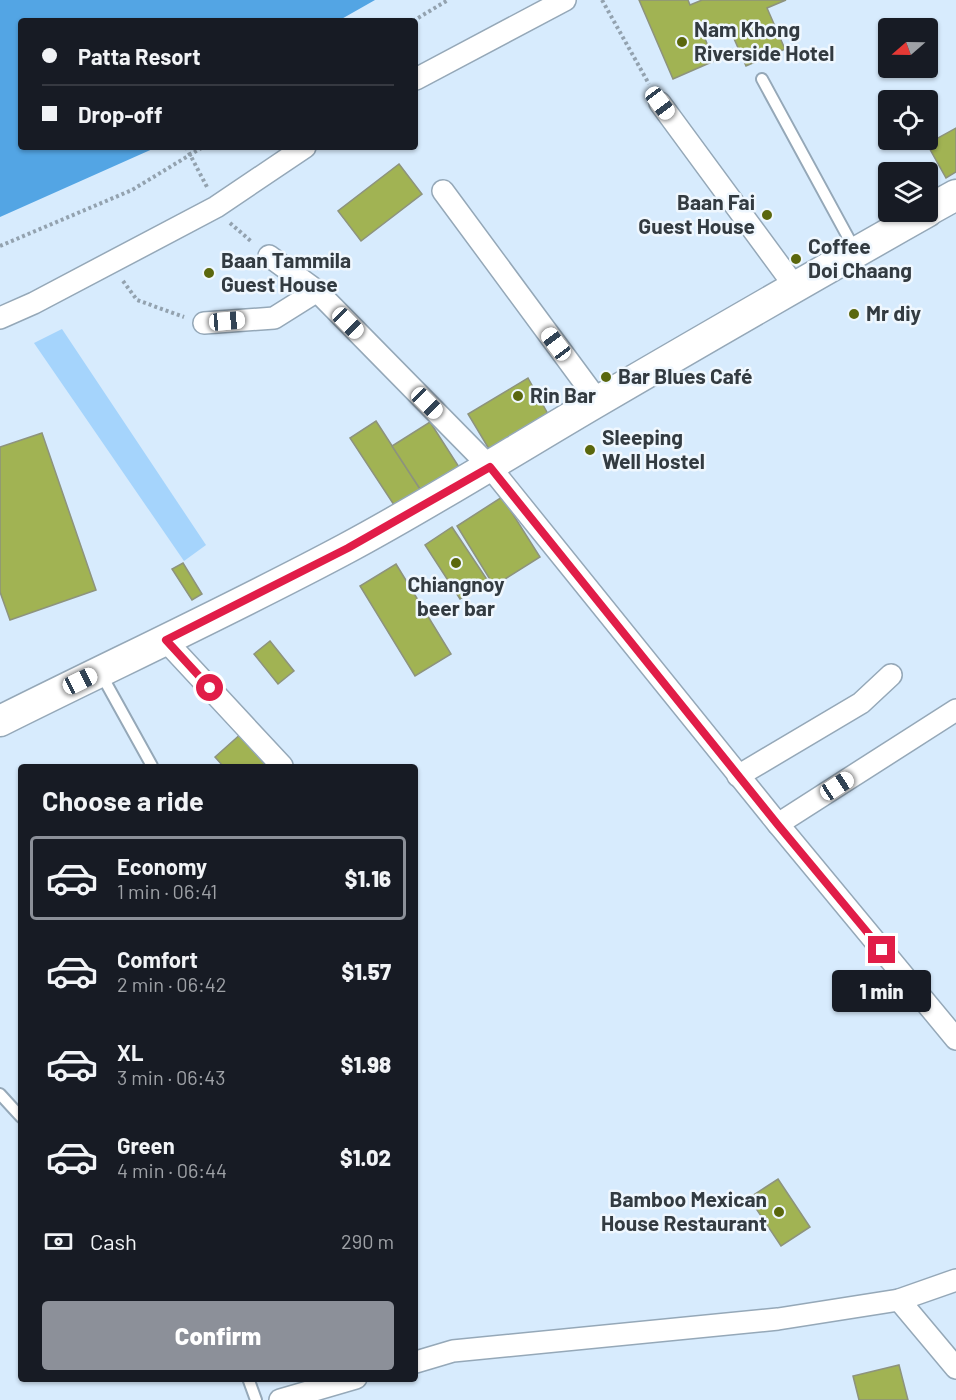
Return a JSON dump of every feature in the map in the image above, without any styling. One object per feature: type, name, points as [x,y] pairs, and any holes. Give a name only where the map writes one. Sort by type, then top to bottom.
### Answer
[{"type":"main road","points":[[938,205],[956,195]]},
{"type":"main road","points":[[0,721],[348,548],[908,222]]},
{"type":"street","points":[[418,78],[565,0]]},
{"type":"street","points":[[660,103],[796,288]]},
{"type":"street","points":[[0,318],[222,214],[301,150]]},
{"type":"street","points":[[443,191],[598,401]]},
{"type":"street","points":[[269,256],[317,291],[490,467],[738,776],[956,1039]]},
{"type":"street","points":[[204,323],[274,318],[317,291]]},
{"type":"street","points":[[166,640],[280,764]]},
{"type":"street","points":[[738,776],[861,703],[891,675]]},
{"type":"street","points":[[778,825],[956,710]]},
{"type":"street","points":[[418,1361],[453,1351],[778,1319],[899,1300],[956,1280]]},
{"type":"street","points":[[899,1300],[956,1368]]},
{"type":"street","points":[[280,1400],[342,1382]]},
{"type":"lane","points":[[762,79],[856,252]]},
{"type":"lane","points":[[100,671],[151,764]]},
{"type":"lane","points":[[0,1094],[18,1114]]},
{"type":"lane","points":[[249,1382],[256,1400]]},
{"type":"path","points":[[418,18],[448,0]]},
{"type":"path","points":[[602,0],[660,103]]},
{"type":"path","points":[[188,150],[222,214],[269,256]]},
{"type":"path","points":[[0,246],[132,190],[198,150]]},
{"type":"path","points":[[119,274],[137,300],[204,323]]},
{"type":"shaded area","points":[[0,0],[375,0],[343,18],[18,18],[18,150],[150,150],[0,217]]},
{"type":"shaded area","points":[[62,329],[206,545],[184,561],[34,343]]},
{"type":"building","name":"Nam Khong Riverside Hotel","points":[[639,0],[688,0],[690,5],[702,0],[786,0],[767,8],[785,49],[746,66],[728,25],[704,36],[714,61],[673,79]]},
{"type":"building","points":[[956,128],[956,172],[946,178],[930,150],[938,150],[938,138]]},
{"type":"building","points":[[399,164],[422,194],[361,241],[338,211]]},
{"type":"building","name":"Rin Bar","points":[[528,378],[548,414],[489,449],[468,414]]},
{"type":"building","points":[[376,421],[422,492],[396,508],[350,438]]},
{"type":"building","points":[[430,422],[459,467],[422,492],[392,446]]},
{"type":"building","points":[[42,433],[96,590],[10,620],[0,592],[0,447]]},
{"type":"building","points":[[502,497],[540,557],[494,586],[457,526]]},
{"type":"building","name":"Chiangnoy beer bar","points":[[452,527],[488,581],[460,599],[425,545]]},
{"type":"building","points":[[183,563],[202,594],[192,600],[172,569]]},
{"type":"building","points":[[396,564],[451,654],[415,676],[360,586]]},
{"type":"building","points":[[270,641],[294,671],[278,684],[254,654]]},
{"type":"building","points":[[243,732],[272,764],[221,764],[215,757]]},
{"type":"building","name":"Bamboo Mexican House Restaurant","points":[[778,1179],[810,1227],[781,1246],[749,1198]]},
{"type":"building","points":[[899,1365],[908,1400],[859,1400],[853,1376]]},
{"type":"place","name":"Nam Khong Riverside Hotel","points":[[682,42]]},
{"type":"place","name":"Baan Fai Guest House","points":[[767,215]]},
{"type":"place","name":"Coffee Doi Chaang","points":[[796,259]]},
{"type":"place","name":"Baan Tammila Guest House","points":[[209,273]]},
{"type":"place","name":"Mr diy","points":[[854,314]]},
{"type":"place","name":"Bar Blues Café","points":[[606,377]]},
{"type":"place","name":"Rin Bar","points":[[518,396]]},
{"type":"place","name":"Sleeping Well Hostel","points":[[590,450]]},
{"type":"place","name":"Chiangnoy beer bar","points":[[456,563]]},
{"type":"place","name":"Bamboo Mexican House Restaurant","points":[[779,1212]]},
{"type":"route","points":[[210,688],[166,640],[348,548],[490,467],[778,825],[882,950]]}]
